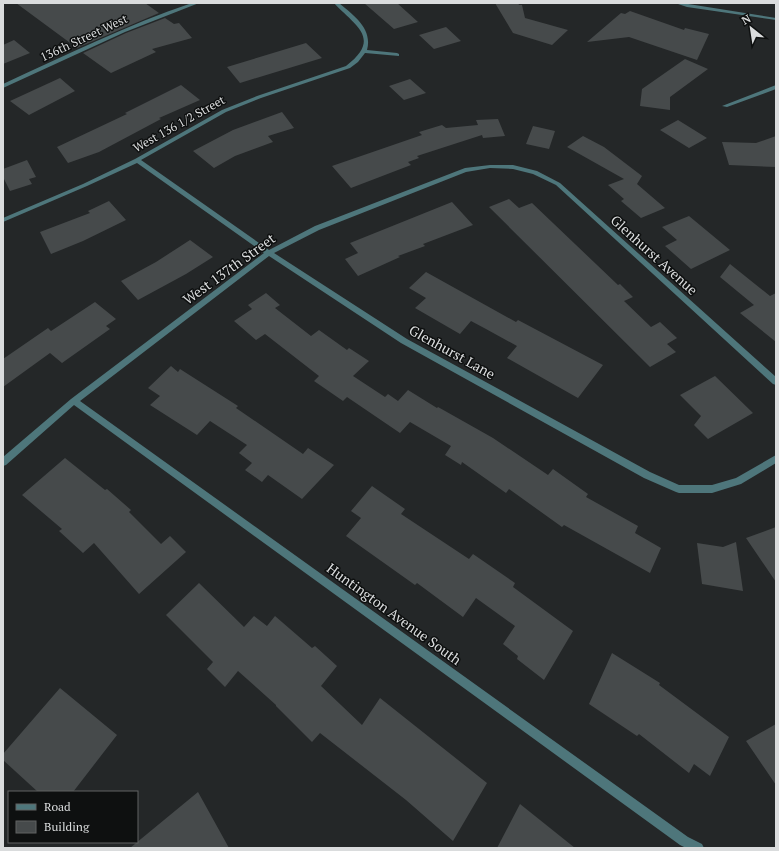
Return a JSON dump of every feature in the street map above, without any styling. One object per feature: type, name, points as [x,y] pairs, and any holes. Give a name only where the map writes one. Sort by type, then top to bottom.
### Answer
[{"type":"street","name":"136th Street West","points":[[3,86],[121,31],[197,3]]},
{"type":"street","points":[[336,3],[362,26],[366,34],[368,44],[364,51],[397,55]]},
{"type":"street","points":[[677,3],[687,6],[776,19]]},
{"type":"street","name":"West 136 1/2 Street","points":[[3,220],[85,186],[138,160],[224,111],[259,97],[348,67],[356,61],[364,51]]},
{"type":"street","points":[[725,106],[776,87]]},
{"type":"street","name":"Glenhurst Lane","points":[[138,160],[269,253],[404,341],[647,475],[679,489],[712,489],[738,481],[776,459]]},
{"type":"street","name":"West 137th Street","points":[[3,462],[74,401],[269,253],[317,228],[465,170],[485,166],[506,166]]},
{"type":"street","name":"Glenhurst Avenue","points":[[506,166],[525,169],[541,174],[558,184],[776,382]]},
{"type":"street","name":"Huntington Avenue South","points":[[74,401],[684,841],[698,848]]},
{"type":"building","points":[[16,3],[145,3],[159,13],[77,48]]},
{"type":"building","points":[[364,3],[397,3],[418,22],[394,29]]},
{"type":"building","points":[[495,3],[518,3],[519,5],[522,5],[525,18],[568,30],[552,45],[513,33]]},
{"type":"building","points":[[630,11],[684,30],[685,28],[709,34],[697,60],[629,37],[587,42],[621,13],[625,14]]},
{"type":"building","points":[[165,18],[174,24],[179,23],[192,38],[152,49],[156,52],[111,73],[83,53],[126,33]]},
{"type":"building","points":[[446,27],[461,41],[434,49],[419,35]]},
{"type":"building","points":[[14,40],[30,53],[3,64],[3,45]]},
{"type":"building","points":[[306,43],[322,58],[240,83],[227,67]]},
{"type":"building","points":[[685,59],[708,69],[670,97],[670,110],[640,106],[642,89]]},
{"type":"building","points":[[60,78],[75,91],[29,115],[10,101]]},
{"type":"building","points":[[410,79],[426,93],[404,100],[389,86]]},
{"type":"building","points":[[181,85],[200,100],[159,118],[161,119],[99,152],[68,163],[57,147],[127,114],[125,113]]},
{"type":"building","points":[[282,112],[294,128],[268,136],[273,142],[235,156],[214,168],[193,151],[233,130]]},
{"type":"building","points":[[498,119],[505,136],[483,138],[482,135],[417,156],[419,158],[408,162],[411,165],[351,188],[332,166],[422,135],[419,132],[442,125],[446,128],[478,125],[476,120]]},
{"type":"building","points":[[678,120],[707,138],[689,148],[660,130]]},
{"type":"building","points":[[533,126],[555,131],[549,149],[526,144]]},
{"type":"building","points":[[583,136],[604,147],[642,176],[637,184],[665,208],[641,218],[621,201],[624,199],[608,185],[624,179],[567,147]]},
{"type":"building","points":[[776,136],[776,167],[729,165],[722,142],[756,143]]},
{"type":"building","points":[[27,160],[36,177],[29,179],[32,184],[10,191],[3,177],[3,169]]},
{"type":"building","points":[[509,199],[519,208],[532,203],[618,285],[620,284],[633,297],[624,301],[651,327],[660,322],[677,338],[667,344],[676,352],[650,367],[489,207]]},
{"type":"building","points":[[109,201],[126,220],[83,241],[51,254],[40,232],[90,213],[88,211]]},
{"type":"building","points":[[452,202],[473,225],[423,244],[425,246],[398,256],[400,257],[358,276],[345,259],[358,253],[350,243]]},
{"type":"building","points":[[689,216],[730,250],[691,269],[665,246],[677,240],[662,227]]},
{"type":"building","points":[[190,240],[213,257],[186,274],[138,300],[121,281],[156,262]]},
{"type":"building","points":[[730,264],[770,296],[776,293],[776,342],[740,313],[754,305],[720,277]]},
{"type":"building","points":[[426,272],[516,322],[518,320],[603,365],[578,398],[507,358],[517,346],[471,321],[460,334],[415,308],[426,298],[409,288]]},
{"type":"building","points":[[266,293],[280,305],[275,308],[311,336],[319,330],[347,350],[349,348],[369,361],[353,376],[385,397],[388,394],[398,401],[408,390],[437,408],[438,407],[493,438],[548,475],[553,469],[588,494],[586,497],[638,526],[635,533],[661,548],[650,573],[564,525],[562,527],[509,489],[506,493],[462,462],[461,465],[445,455],[451,446],[410,422],[400,433],[347,397],[343,401],[314,381],[319,376],[265,334],[256,340],[234,321],[252,309],[248,305]]},
{"type":"building","points":[[95,302],[116,319],[106,326],[110,329],[62,363],[50,353],[3,387],[3,359],[48,328],[51,331]]},
{"type":"building","points":[[171,366],[178,372],[180,369],[238,406],[236,408],[303,454],[308,448],[334,465],[302,499],[268,475],[262,482],[245,470],[252,463],[239,453],[247,445],[210,421],[197,435],[150,405],[160,396],[148,388]]},
{"type":"building","points":[[715,376],[753,413],[708,439],[694,425],[701,416],[680,395]]},
{"type":"building","points":[[65,458],[105,490],[107,489],[131,510],[129,512],[161,544],[170,536],[186,552],[139,594],[94,543],[83,553],[59,531],[62,529],[22,495]]},
{"type":"building","points":[[372,486],[405,509],[401,514],[469,559],[473,554],[515,583],[513,587],[573,631],[544,680],[517,659],[518,656],[503,644],[515,626],[476,598],[463,617],[417,583],[415,585],[346,536],[361,518],[351,511]]},
{"type":"building","points":[[776,527],[776,582],[746,538]]},
{"type":"building","points":[[736,542],[743,591],[702,584],[697,543],[723,547]]},
{"type":"building","points":[[199,583],[244,627],[254,616],[267,626],[275,616],[312,648],[315,646],[337,666],[321,686],[362,725],[380,698],[487,783],[453,841],[406,800],[320,733],[312,742],[276,705],[238,671],[225,687],[207,669],[213,662],[166,615]]},
{"type":"building","points":[[612,653],[660,683],[659,685],[729,737],[710,776],[694,764],[689,773],[639,734],[637,736],[589,704]]},
{"type":"building","points":[[60,688],[117,735],[74,791],[37,791],[3,760],[3,754]]},
{"type":"building","points":[[776,724],[776,785],[746,741]]},
{"type":"building","points":[[198,792],[229,848],[130,848],[138,843],[138,841]]},
{"type":"building","points":[[520,804],[575,848],[497,848]]}]
